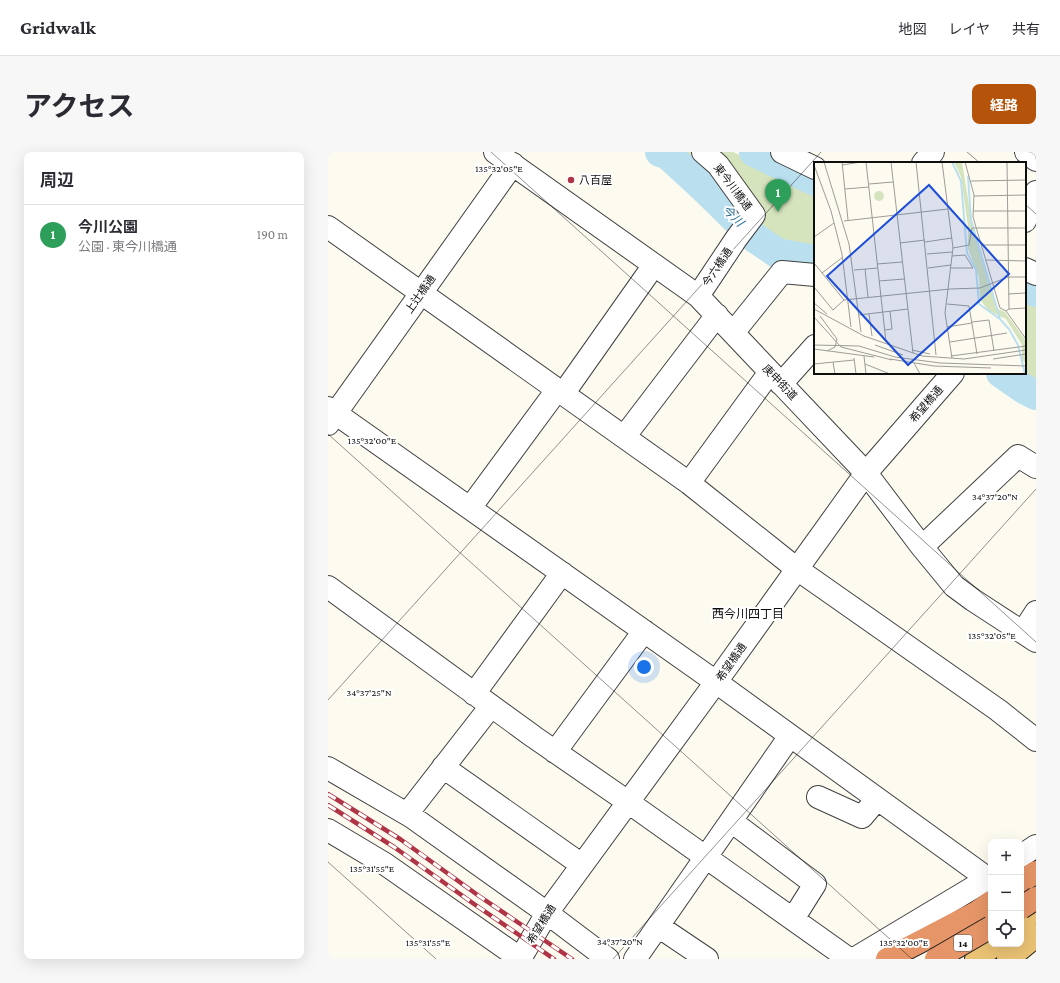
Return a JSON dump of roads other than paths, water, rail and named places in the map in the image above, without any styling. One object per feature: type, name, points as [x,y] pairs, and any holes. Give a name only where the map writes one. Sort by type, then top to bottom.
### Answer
[{"type":"highway","points":[[1024,880],[1036,872]]},
{"type":"highway","name":"14","points":[[887,959],[977,912],[988,904]]},
{"type":"highway","name":"14","points":[[936,959],[988,929]]},
{"type":"main road","points":[[1008,959],[1036,936]]},
{"type":"main road","points":[[976,959],[992,947]]},
{"type":"street","name":"庚申街道","points":[[495,152],[698,296],[866,473],[922,547],[954,586],[1029,636]]},
{"type":"street","name":"東今川橋通","points":[[703,152],[718,165],[754,215],[742,231]]},
{"type":"street","points":[[924,162],[933,152]]},
{"type":"street","points":[[1026,152],[1036,160]]},
{"type":"street","name":"上辻橋通","points":[[331,415],[513,164]]},
{"type":"street","points":[[1026,217],[1036,192]]},
{"type":"street","points":[[328,227],[420,294],[689,483],[797,568],[998,710],[1036,740]]},
{"type":"street","name":"今六橋通","points":[[698,296],[742,231]]},
{"type":"street","points":[[470,508],[560,392],[654,264]]},
{"type":"street","points":[[1026,269],[1036,274]]},
{"type":"street","points":[[733,333],[782,272],[814,275]]},
{"type":"street","points":[[624,437],[717,315]]},
{"type":"street","points":[[689,483],[776,378],[814,347]]},
{"type":"street","name":"希望橋通","points":[[520,959],[547,913],[716,682],[866,473],[952,374]]},
{"type":"street","points":[[331,415],[470,508],[716,682],[988,878]]},
{"type":"street","points":[[922,547],[1018,456],[1036,467]]},
{"type":"street","points":[[407,814],[443,767],[482,700],[562,573]]},
{"type":"street","points":[[328,587],[482,700],[849,959]]},
{"type":"street","points":[[1029,636],[1036,612]]},
{"type":"street","points":[[555,752],[644,631]]},
{"type":"street","points":[[635,959],[790,736]]},
{"type":"street","points":[[443,767],[582,865]]},
{"type":"street","points":[[328,768],[407,814],[547,913],[608,959]]},
{"type":"street","points":[[818,797],[862,817],[877,799]]},
{"type":"street","points":[[731,821],[815,884],[793,919]]},
{"type":"street","points":[[328,830],[385,864],[520,959]]},
{"type":"street","points":[[1024,854],[1036,846]]},
{"type":"street","points":[[854,959],[988,880]]},
{"type":"street","points":[[658,926],[707,959]]},
{"type":"waterway","name":"今川","points":[[660,152],[668,155],[755,238],[777,253],[814,260]]},
{"type":"waterway","points":[[754,152],[814,181]]},
{"type":"waterway","points":[[1026,287],[1036,292]]},
{"type":"waterway","name":"今川","points":[[1002,374],[1024,389],[1036,395]]},
{"type":"railway","points":[[328,794],[400,839],[479,896],[572,959]]},
{"type":"railway","points":[[328,805],[394,847],[554,959]]},
{"type":"place","name":"八百屋","points":[[571,180]]},
{"type":"place","name":"今川公園","points":[[778,212]]},
{"type":"district","name":"西今川四丁目","points":[[748,614]]}]
